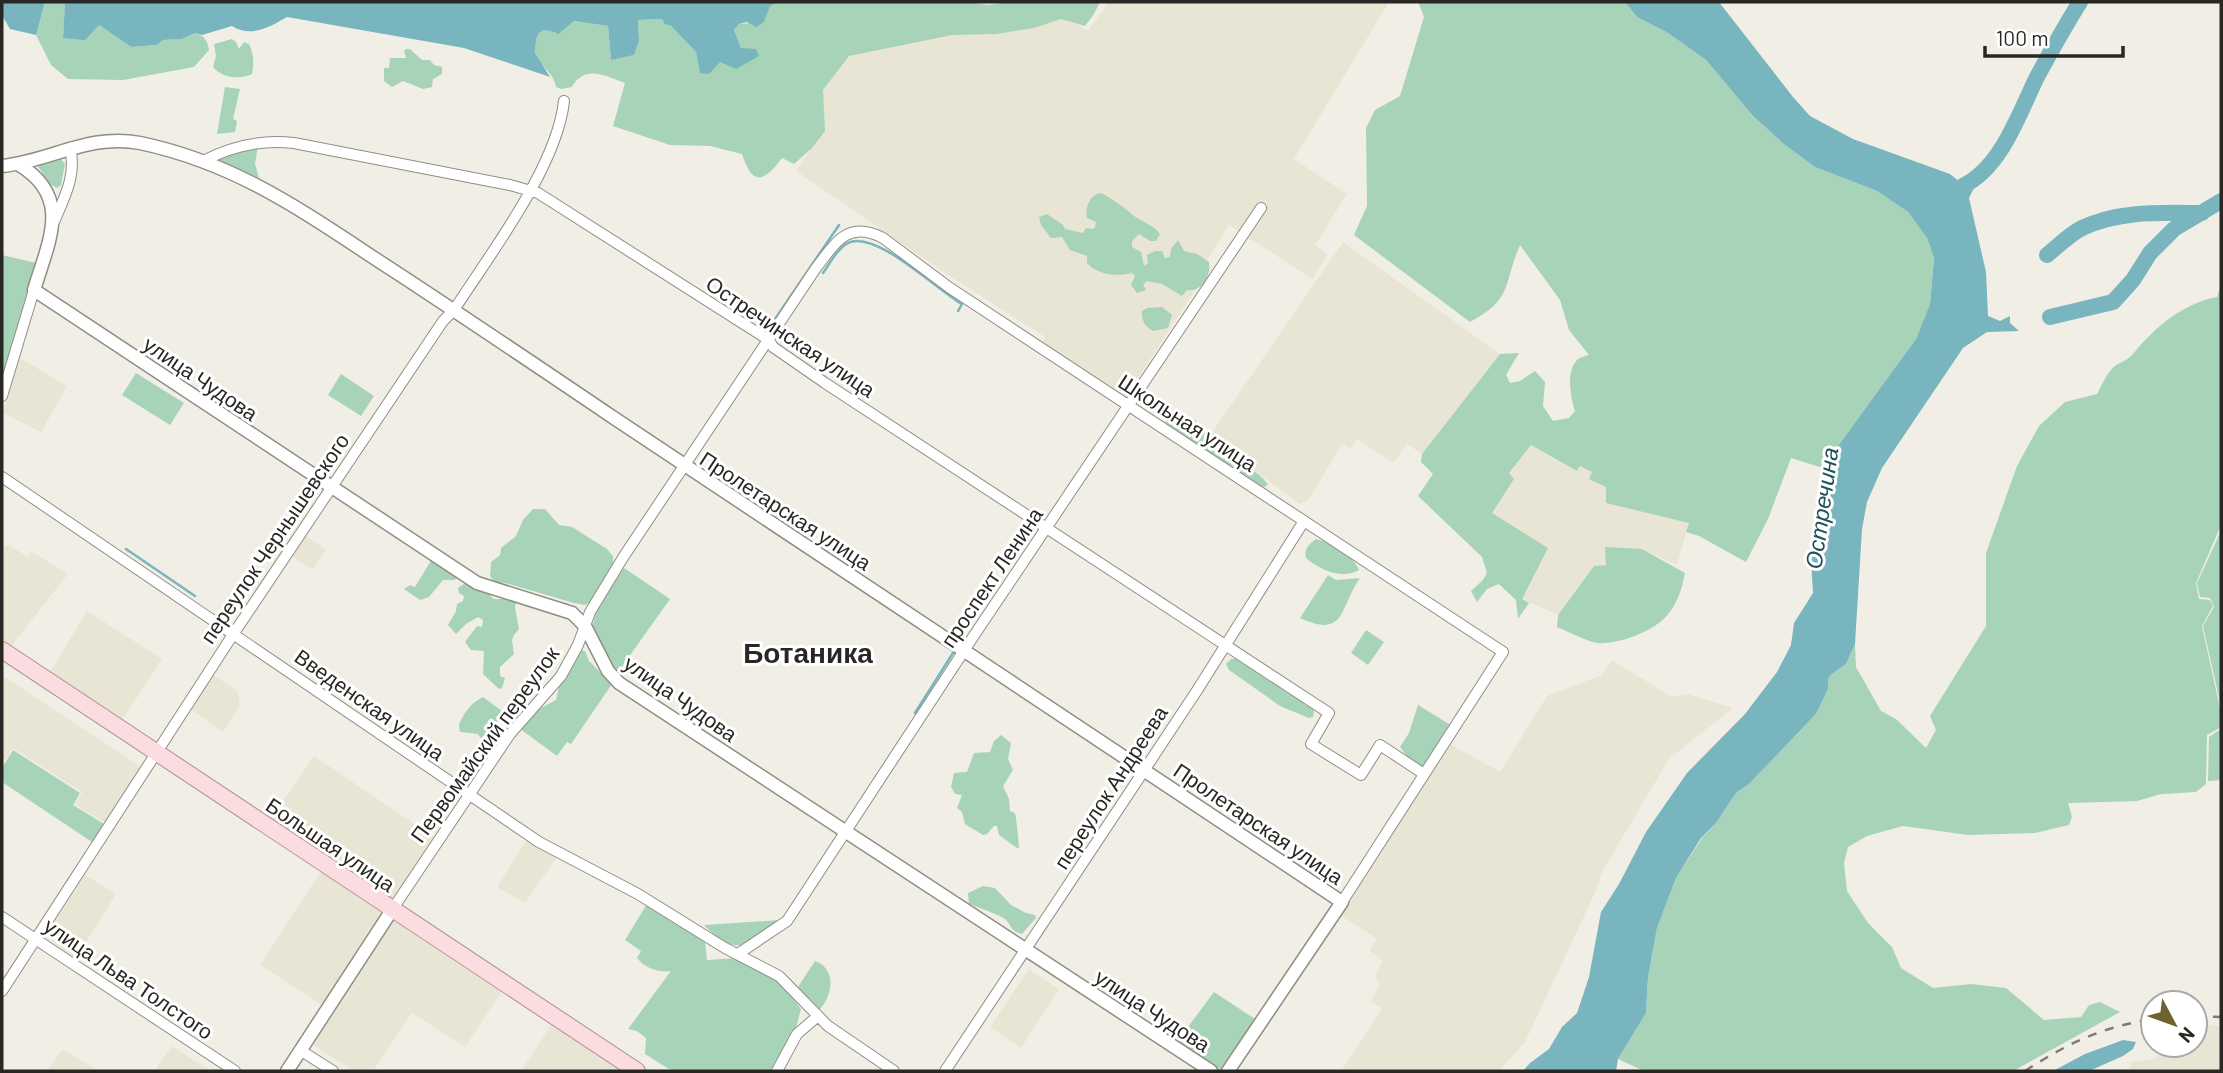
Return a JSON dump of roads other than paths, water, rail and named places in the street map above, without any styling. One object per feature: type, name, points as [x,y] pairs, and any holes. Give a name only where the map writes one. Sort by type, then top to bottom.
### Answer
[{"type":"main road","name":"Большая улица","points":[[2,650],[637,1071]]},
{"type":"street","name":"переулок Чернышевского","points":[[2,991],[330,487],[443,321],[454,310],[530,192],[562,122],[564,101]]},
{"type":"street","points":[[2,166],[100,141],[117,140],[140,143],[203,161]]},
{"type":"street","name":"Остречинская улица","points":[[203,161],[220,152],[271,140],[510,185],[538,193],[769,340],[773,347],[825,383],[1329,713],[1311,744],[1361,775],[1380,745],[1424,774]]},
{"type":"street","points":[[2,396],[53,222],[72,177],[70,149]]},
{"type":"street","name":"Пролетарская улица","points":[[203,161],[241,176],[282,198],[1342,902]]},
{"type":"street","points":[[18,164],[30,172],[47,191],[53,222]]},
{"type":"street","name":"проспект Ленина","points":[[738,954],[787,921],[964,650],[1261,208]]},
{"type":"street","name":"Первомайский переулок","points":[[286,1071],[510,734],[561,676],[578,645],[590,612],[624,556],[816,268],[837,241],[851,232]]},
{"type":"street","name":"Школьная улица","points":[[851,232],[871,232],[883,238],[950,288],[1503,652],[1424,774]]},
{"type":"street","name":"улица Чудова","points":[[34,290],[477,583],[563,609],[579,619],[608,671],[619,683],[1211,1071]]},
{"type":"street","name":"Введенская улица","points":[[2,477],[539,842],[638,894],[779,976],[828,1026],[894,1071]]},
{"type":"street","name":"переулок Андреева","points":[[944,1071],[1226,646],[1304,521]]},
{"type":"street","points":[[1228,1071],[1424,774]]},
{"type":"street","name":"улица Льва Толстого","points":[[2,917],[235,1071]]},
{"type":"street","points":[[776,1071],[797,1034],[818,1016]]},
{"type":"street","points":[[300,1050],[332,1071]]},
{"type":"water","points":[[2,2],[45,2],[36,35],[10,29],[2,15]]},
{"type":"water","points":[[65,2],[778,2],[770,6],[764,22],[756,27],[747,22],[739,24],[734,30],[741,48],[756,49],[759,56],[736,69],[720,62],[709,74],[700,73],[696,52],[662,19],[638,20],[639,41],[634,55],[611,60],[608,26],[574,21],[558,34],[546,30],[537,36],[535,53],[550,77],[464,48],[287,17],[260,30],[246,31],[232,26],[202,35],[195,33],[182,39],[163,40],[157,45],[131,47],[99,25],[85,40],[63,38]]},
{"type":"water","name":"Остречина","points":[[1625,2],[1719,2],[1810,116],[1853,139],[1950,174],[1960,182],[1975,173],[1980,176],[1969,198],[1986,272],[1988,316],[2000,321],[2010,316],[2010,323],[2019,331],[1987,332],[1963,348],[1882,468],[1867,502],[1862,529],[1855,644],[1846,664],[1830,675],[1828,689],[1816,714],[1750,783],[1736,793],[1716,823],[1701,838],[1676,878],[1657,928],[1648,977],[1646,1013],[1618,1059],[1616,1071],[1523,1071],[1549,1049],[1562,1027],[1577,1013],[1589,977],[1601,912],[1646,832],[1687,773],[1745,714],[1777,672],[1791,645],[1794,623],[1813,593],[1811,561],[1826,469],[1838,446],[1916,339],[1930,304],[1934,258],[1927,238],[1908,212],[1877,191],[1815,167],[1785,145],[1753,116],[1706,60],[1668,33],[1637,17]]},
{"type":"water","points":[[2123,1040],[2136,1042],[2133,1049],[2123,1056],[2089,1071],[2053,1071],[2085,1054]]},
{"type":"waterway","points":[[1963,186],[1977,177],[1999,153],[2037,77],[2080,2]]},
{"type":"waterway","points":[[2050,317],[2113,302],[2133,280],[2150,253],[2174,229],[2221,201]]},
{"type":"waterway","points":[[2047,255],[2069,237],[2096,222],[2126,215],[2202,213]]},
{"type":"waterway","points":[[771,325],[839,225]]},
{"type":"waterway","points":[[823,273],[837,252],[848,243],[860,241],[889,252],[906,263],[962,304],[958,311]]},
{"type":"waterway","points":[[126,549],[195,596]]},
{"type":"waterway","points":[[915,713],[953,653]]},
{"type":"railway","points":[[2209,1017],[2221,1017]]},
{"type":"railway","points":[[2025,1071],[2086,1038],[2139,1022]]},
{"type":"district","name":"Ботаника","points":[[808,652]]}]
